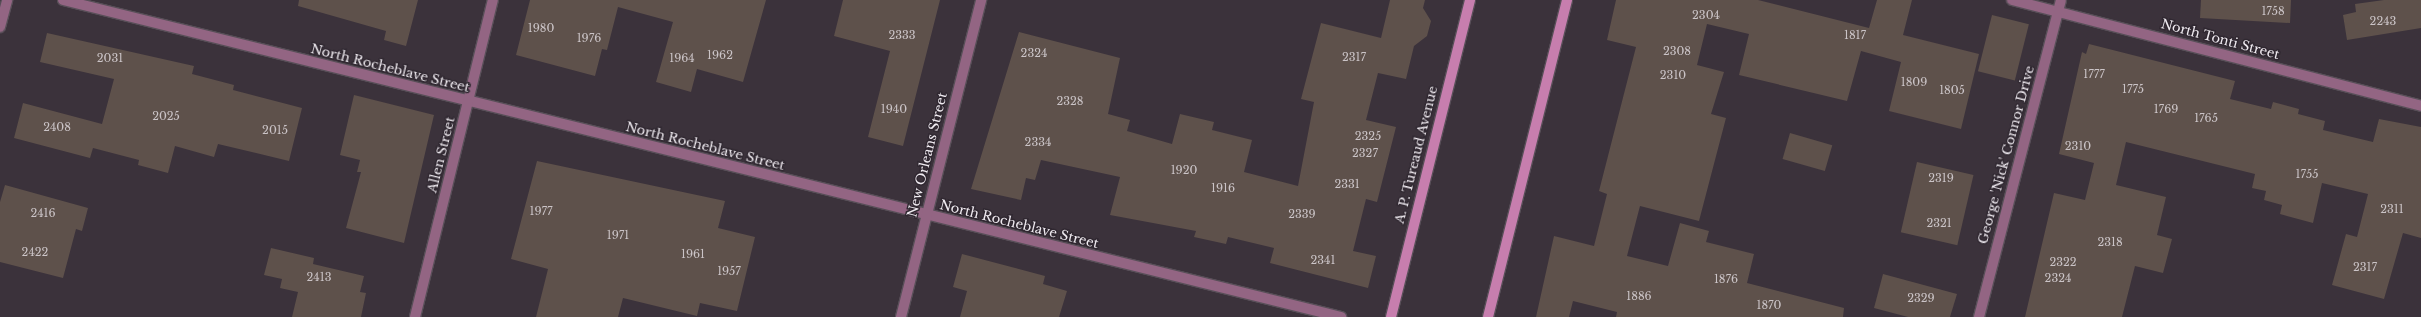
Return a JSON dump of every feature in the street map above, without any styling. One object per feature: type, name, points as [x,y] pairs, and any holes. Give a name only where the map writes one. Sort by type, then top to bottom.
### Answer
[{"type":"street","points":[[0,27],[6,0]]},
{"type":"street","name":"North Rocheblave Street","points":[[63,0],[926,216],[1341,317]]},
{"type":"street","name":"Allen Street","points":[[415,317],[493,0]]},
{"type":"street","name":"New Orleans Street","points":[[901,317],[981,0]]},
{"type":"street","name":"A. P. Tureaud Avenue","points":[[1390,317],[1470,0]]},
{"type":"street","points":[[1488,317],[1566,0]]},
{"type":"street","name":"North Tonti Street","points":[[2012,0],[2421,106]]},
{"type":"street","name":"George 'Nick' Connor Drive","points":[[1979,317],[2061,0]]},
{"type":"building","points":[[299,0],[418,0],[406,46],[384,40],[386,31],[298,6]]},
{"type":"building","points":[[530,0],[766,0],[743,82],[697,69],[691,92],[656,82],[673,22],[618,7],[607,50],[602,49],[595,76],[516,55]]},
{"type":"building","points":[[843,0],[940,0],[903,146],[868,137],[890,51],[834,36]]},
{"type":"building","points":[[1390,0],[1425,0],[1423,8],[1431,21],[1427,36],[1414,46],[1406,79],[1378,73],[1366,120],[1396,127],[1377,202],[1366,199],[1353,251],[1376,256],[1368,288],[1270,263],[1274,248],[1228,237],[1226,244],[1194,237],[1196,231],[1110,215],[1120,177],[1041,160],[1035,180],[1026,178],[1021,200],[971,189],[1019,32],[1120,58],[1108,114],[1130,120],[1127,131],[1172,144],[1180,114],[1214,122],[1212,130],[1252,140],[1244,172],[1298,186],[1314,102],[1301,99],[1321,23],[1381,38]]},
{"type":"building","points":[[1616,0],[1758,0],[1869,28],[1877,0],[1912,0],[1903,35],[1979,54],[1961,129],[1889,111],[1901,62],[1861,51],[1847,101],[1739,75],[1749,34],[1707,24],[1697,65],[1724,72],[1711,114],[1726,118],[1699,221],[1640,206],[1627,256],[1668,266],[1680,223],[1709,231],[1706,242],[1754,254],[1747,283],[1844,308],[1843,317],[1616,317],[1617,312],[1573,301],[1569,317],[1536,317],[1554,236],[1594,246],[1607,194],[1599,191],[1636,47],[1607,40]]},
{"type":"building","points":[[2201,0],[2291,0],[2290,23],[2200,18]]},
{"type":"building","points":[[2384,0],[2421,0],[2421,28],[2347,40],[2343,15],[2356,12],[2355,4]]},
{"type":"building","points":[[1992,15],[2029,24],[2015,80],[1978,71]]},
{"type":"building","points":[[47,33],[194,66],[192,74],[234,85],[233,90],[302,108],[289,161],[218,144],[214,157],[175,146],[168,173],[138,165],[139,160],[93,148],[90,158],[14,138],[23,103],[102,124],[114,79],[40,62]]},
{"type":"building","points":[[2089,44],[2235,81],[2230,99],[2271,109],[2273,102],[2299,109],[2298,114],[2325,121],[2323,130],[2373,142],[2379,119],[2421,127],[2421,238],[2403,233],[2384,299],[2332,285],[2346,234],[2357,237],[2368,194],[2322,183],[2313,223],[2280,214],[2282,205],[2264,200],[2266,191],[2252,188],[2255,174],[2126,142],[2116,185],[2166,197],[2157,235],[2172,239],[2163,273],[2135,266],[2122,317],[2025,317],[2054,193],[2085,200],[2094,163],[2059,154],[2082,52],[2086,54]]},
{"type":"building","points":[[354,95],[434,115],[404,243],[346,228],[361,172],[357,172],[360,160],[340,155]]},
{"type":"building","points":[[1790,133],[1832,145],[1825,171],[1783,159]]},
{"type":"building","points":[[537,161],[725,201],[718,228],[755,237],[737,311],[700,303],[697,316],[623,298],[618,317],[536,317],[548,269],[511,259]]},
{"type":"building","points":[[1917,162],[1974,175],[1957,245],[1901,232]]},
{"type":"building","points":[[5,185],[88,208],[82,231],[76,229],[63,278],[0,262],[0,202]]},
{"type":"building","points":[[271,248],[314,258],[313,264],[364,276],[360,292],[366,293],[361,317],[292,317],[298,292],[280,288],[282,279],[264,275]]},
{"type":"building","points":[[962,254],[1045,276],[1043,284],[1067,291],[1059,317],[960,317],[967,291],[953,287]]},
{"type":"building","points":[[1883,274],[1957,294],[1950,317],[1908,317],[1874,308]]}]
